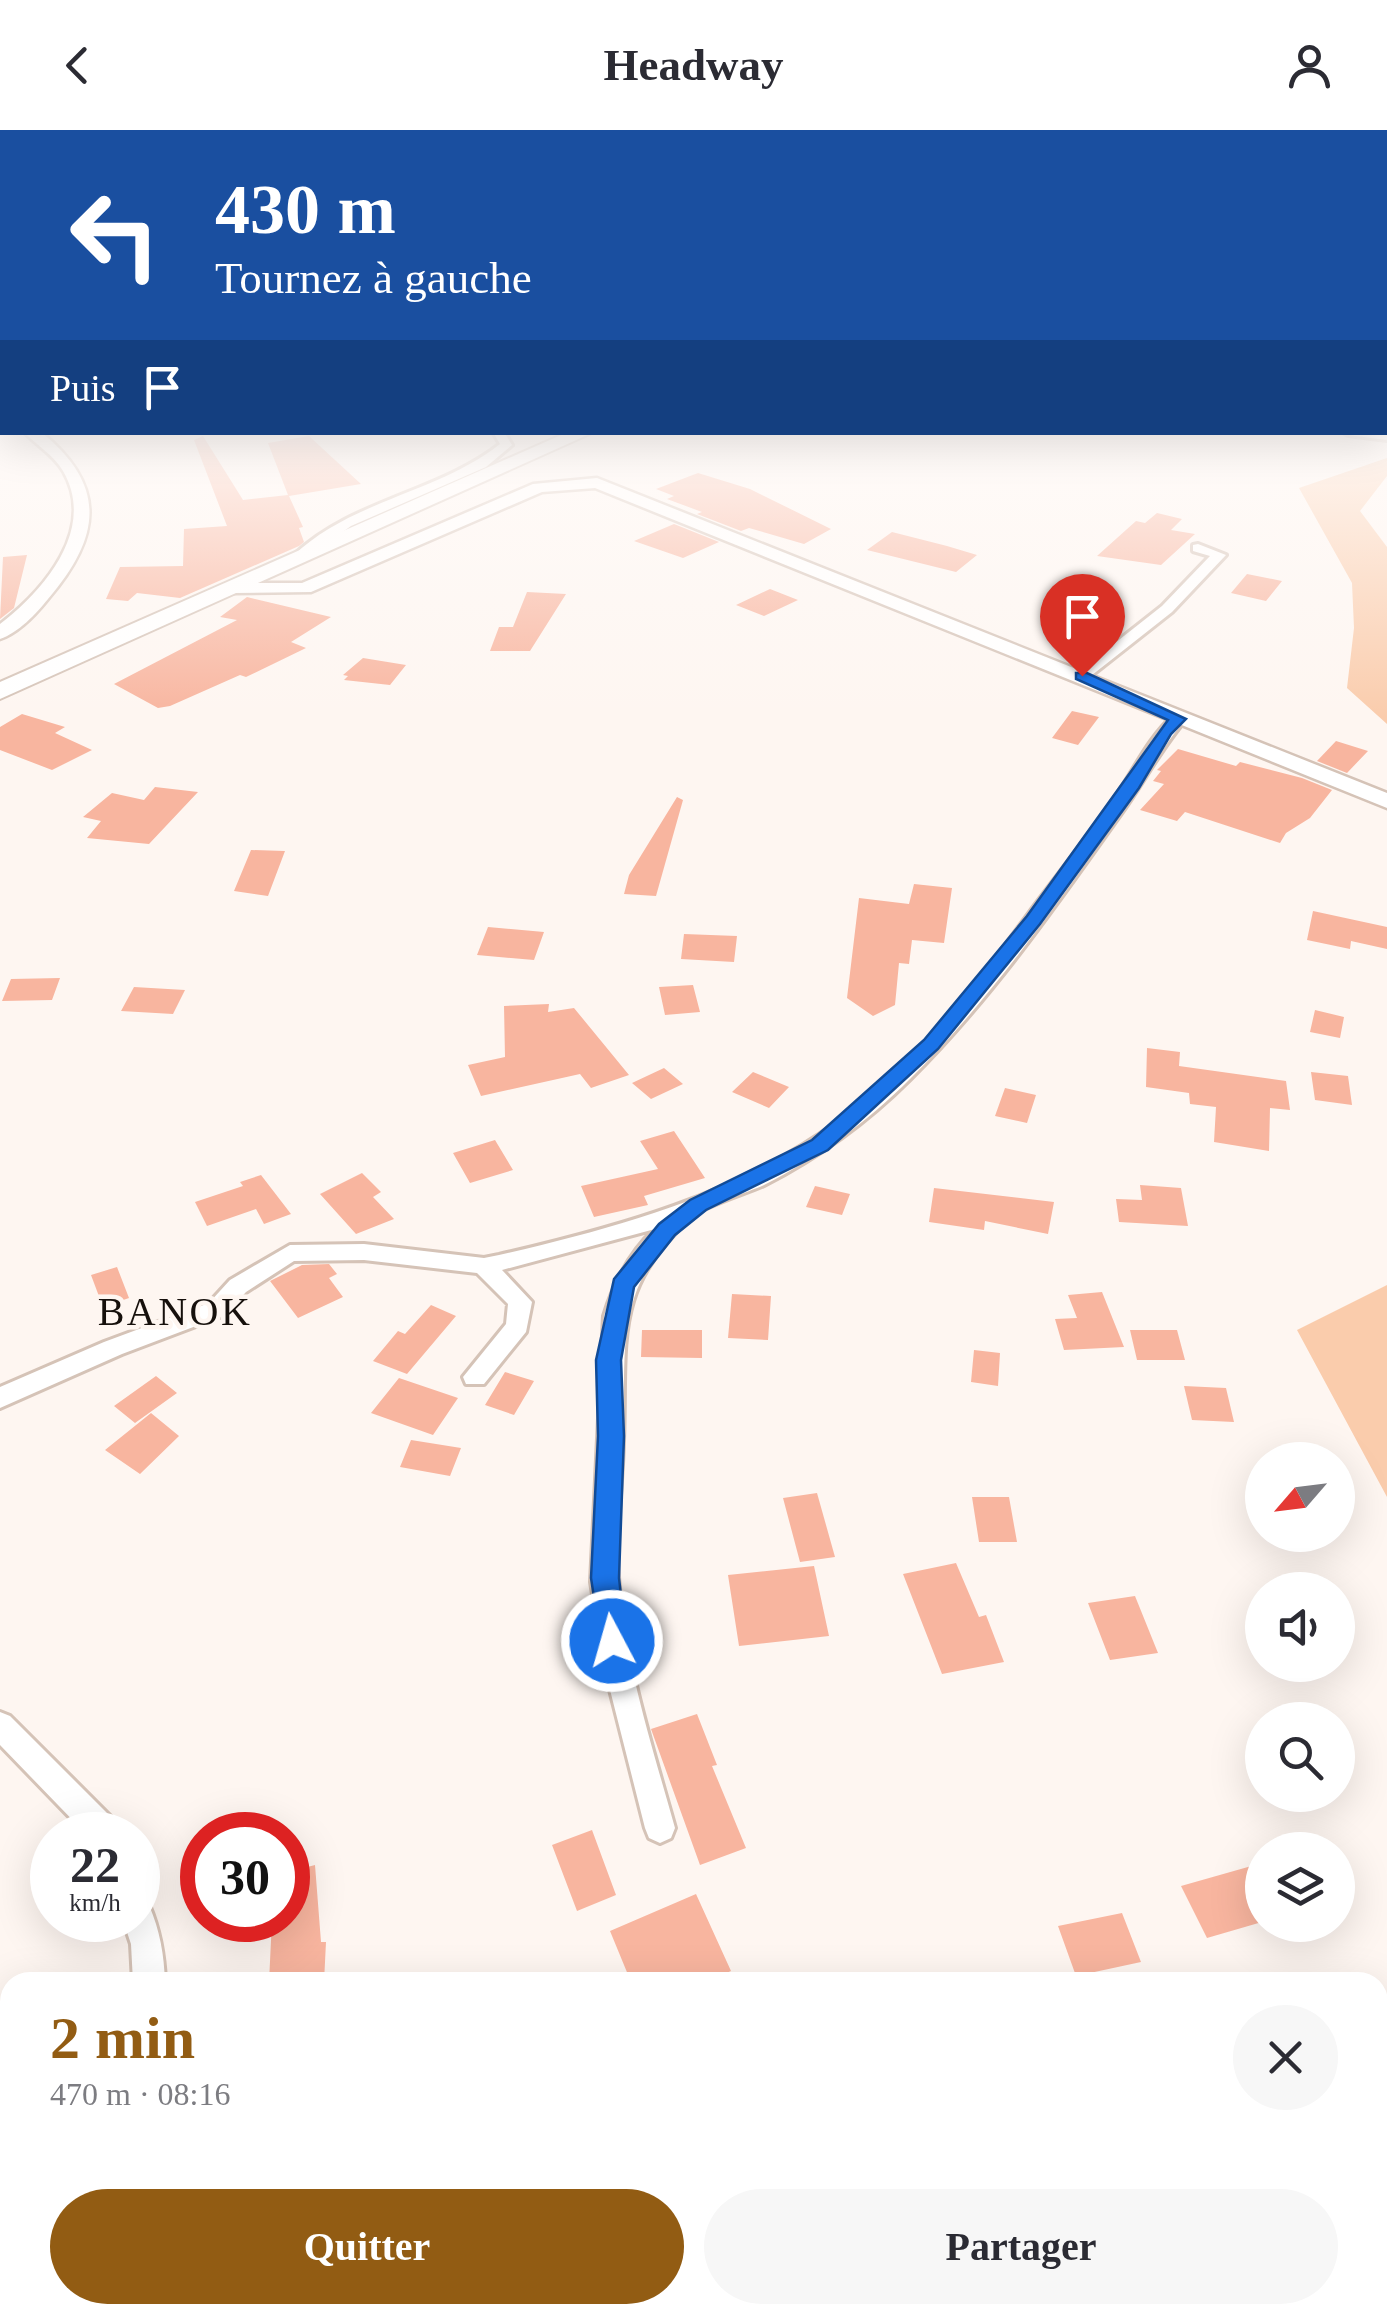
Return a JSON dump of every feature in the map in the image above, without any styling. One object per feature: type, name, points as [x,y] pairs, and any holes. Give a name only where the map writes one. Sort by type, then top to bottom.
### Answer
[{"type":"highway","points":[[0,691],[398,513]]},
{"type":"street","points":[[0,634],[51,584],[71,556],[82,513]]},
{"type":"street","points":[[300,556],[366,513]]},
{"type":"street","points":[[234,588],[290,590],[321,583],[476,513]]},
{"type":"street","points":[[680,513],[1387,801]]},
{"type":"street","points":[[1082,676],[1167,609],[1219,556],[1198,548]]},
{"type":"street","points":[[0,1398],[164,1327],[217,1309],[238,1286],[290,1253],[364,1252],[484,1266],[598,1240],[698,1205],[820,1145],[931,1044],[1033,920],[1131,788],[1165,731],[1178,719]]},
{"type":"street","points":[[660,1828],[612,1641],[605,1578],[611,1436],[608,1360],[623,1284],[667,1230],[698,1205]]},
{"type":"street","points":[[475,1377],[518,1326],[520,1302],[484,1266]]},
{"type":"street","points":[[0,1725],[85,1812]]},
{"type":"street","points":[[146,1942],[148,1972]]},
{"type":"shaded area","points":[[1313,513],[1362,513],[1387,547],[1387,724],[1347,688],[1354,628],[1352,583]]},
{"type":"shaded area","points":[[1387,1285],[1387,1497],[1297,1330]]},
{"type":"building","points":[[222,513],[297,513],[304,542],[180,598],[137,593],[128,601],[106,599],[120,567],[183,566],[184,529],[227,526]]},
{"type":"building","points":[[799,513],[831,529],[804,544],[749,528],[741,531],[697,514]]},
{"type":"building","points":[[1159,513],[1182,519],[1171,530],[1195,534],[1161,565],[1097,556],[1136,521],[1145,523]]},
{"type":"building","points":[[674,524],[719,542],[683,558],[634,541]]},
{"type":"building","points":[[892,532],[977,555],[956,572],[867,550]]},
{"type":"building","points":[[27,555],[14,608],[0,619],[3,557]]},
{"type":"building","points":[[1247,574],[1282,581],[1266,601],[1231,593]]},
{"type":"building","points":[[770,589],[798,600],[764,616],[736,605]]},
{"type":"building","points":[[527,592],[566,594],[530,651],[490,651],[499,627],[513,627]]},
{"type":"building","points":[[247,597],[331,617],[291,642],[306,648],[246,677],[240,675],[170,706],[158,708],[114,684],[237,620],[220,617]]},
{"type":"building","points":[[363,658],[406,665],[390,685],[344,680],[348,676],[343,675]]},
{"type":"building","points":[[1072,711],[1099,717],[1078,745],[1052,738]]},
{"type":"building","points":[[22,714],[65,727],[55,733],[92,750],[52,770],[0,750],[0,727]]},
{"type":"building","points":[[1336,741],[1368,751],[1347,773],[1317,761]]},
{"type":"building","points":[[1178,749],[1236,766],[1240,762],[1302,778],[1332,790],[1310,818],[1286,833],[1280,843],[1185,812],[1177,821],[1140,810],[1164,784],[1153,781],[1161,771],[1157,770]]},
{"type":"building","points":[[155,787],[198,792],[149,844],[87,838],[101,821],[83,817],[112,793],[144,800]]},
{"type":"building","points":[[677,797],[683,800],[656,896],[624,894],[629,875]]},
{"type":"building","points":[[251,850],[285,851],[268,896],[234,891]]},
{"type":"building","points":[[914,884],[952,888],[944,943],[912,940],[909,964],[899,963],[895,1005],[873,1016],[847,998],[859,898],[909,904]]},
{"type":"building","points":[[1313,911],[1387,927],[1387,949],[1351,941],[1350,949],[1307,940]]},
{"type":"building","points":[[488,927],[544,932],[534,960],[477,955]]},
{"type":"building","points":[[684,934],[737,936],[734,962],[681,959]]},
{"type":"building","points":[[60,978],[52,1000],[2,1001],[11,979]]},
{"type":"building","points":[[693,985],[700,1012],[665,1015],[659,987]]},
{"type":"building","points":[[134,987],[185,990],[173,1014],[121,1011]]},
{"type":"building","points":[[549,1004],[548,1012],[574,1008],[629,1075],[591,1088],[580,1074],[481,1096],[468,1065],[505,1057],[504,1006]]},
{"type":"building","points":[[1315,1010],[1344,1017],[1340,1038],[1310,1032]]},
{"type":"building","points":[[1147,1048],[1180,1052],[1179,1066],[1286,1081],[1290,1110],[1270,1108],[1269,1151],[1214,1142],[1216,1107],[1190,1104],[1189,1093],[1146,1087]]},
{"type":"building","points":[[664,1068],[683,1084],[651,1099],[632,1083]]},
{"type":"building","points":[[753,1072],[789,1087],[769,1108],[732,1092]]},
{"type":"building","points":[[1311,1072],[1348,1076],[1352,1105],[1315,1100]]},
{"type":"building","points":[[1005,1088],[1036,1095],[1027,1123],[995,1116]]},
{"type":"building","points":[[674,1131],[705,1178],[644,1196],[648,1205],[594,1217],[581,1186],[658,1169],[640,1141]]},
{"type":"building","points":[[495,1140],[513,1170],[470,1183],[453,1153]]},
{"type":"building","points":[[362,1173],[381,1192],[373,1197],[394,1219],[356,1234],[320,1194]]},
{"type":"building","points":[[261,1175],[291,1214],[264,1224],[256,1209],[207,1226],[195,1202],[243,1186],[240,1182]]},
{"type":"building","points":[[1140,1185],[1181,1188],[1188,1226],[1119,1222],[1116,1199],[1142,1200]]},
{"type":"building","points":[[815,1186],[850,1194],[842,1215],[806,1207]]},
{"type":"building","points":[[934,1188],[1054,1202],[1048,1234],[985,1221],[984,1230],[929,1222]]},
{"type":"building","points":[[329,1264],[337,1274],[329,1278],[343,1297],[298,1318],[270,1281],[302,1265]]},
{"type":"building","points":[[117,1267],[129,1298],[103,1307],[91,1275]]},
{"type":"building","points":[[1102,1292],[1124,1347],[1064,1350],[1055,1319],[1077,1318],[1068,1295]]},
{"type":"building","points":[[732,1294],[771,1296],[768,1340],[728,1338]]},
{"type":"building","points":[[431,1305],[456,1316],[407,1374],[373,1361],[398,1331],[405,1334]]},
{"type":"building","points":[[642,1330],[702,1330],[702,1358],[641,1357]]},
{"type":"building","points":[[1130,1330],[1177,1330],[1185,1360],[1137,1360]]},
{"type":"building","points":[[974,1350],[1000,1353],[998,1386],[971,1382]]},
{"type":"building","points":[[505,1372],[534,1381],[514,1415],[485,1405]]},
{"type":"building","points":[[156,1376],[177,1393],[135,1423],[114,1406]]},
{"type":"building","points":[[399,1378],[458,1398],[433,1435],[371,1413]]},
{"type":"building","points":[[1184,1386],[1226,1388],[1234,1422],[1192,1420]]},
{"type":"building","points":[[151,1413],[179,1436],[140,1474],[105,1450]]},
{"type":"building","points":[[411,1440],[461,1448],[450,1476],[400,1467]]},
{"type":"building","points":[[817,1493],[835,1557],[800,1562],[783,1498]]},
{"type":"building","points":[[972,1497],[1009,1497],[1017,1542],[979,1542]]},
{"type":"building","points":[[956,1563],[979,1617],[986,1615],[1004,1662],[942,1674],[903,1574]]},
{"type":"building","points":[[814,1566],[829,1636],[739,1646],[728,1575]]},
{"type":"building","points":[[1135,1596],[1158,1653],[1110,1660],[1088,1603]]},
{"type":"building","points":[[697,1714],[717,1765],[712,1766],[746,1848],[700,1865],[651,1729]]},
{"type":"building","points":[[592,1830],[616,1895],[577,1911],[552,1845]]},
{"type":"building","points":[[315,1865],[321,1942],[326,1942],[324,1972],[269,1972],[271,1942],[310,1942],[310,1866]]},
{"type":"building","points":[[1245,1868],[1245,1927],[1207,1938],[1181,1886]]},
{"type":"building","points":[[696,1894],[731,1971],[627,1972],[610,1931]]},
{"type":"building","points":[[1122,1913],[1141,1962],[1075,1972],[1058,1926]]},
{"type":"district","name":"BANOK","points":[[175,1311]]},
{"type":"route","points":[[612,1641],[605,1578],[611,1436],[608,1360],[623,1284],[667,1230],[698,1205],[820,1145],[863,1110],[967,1004],[1033,920],[1131,788],[1165,731],[1178,719],[1082,676]]}]
